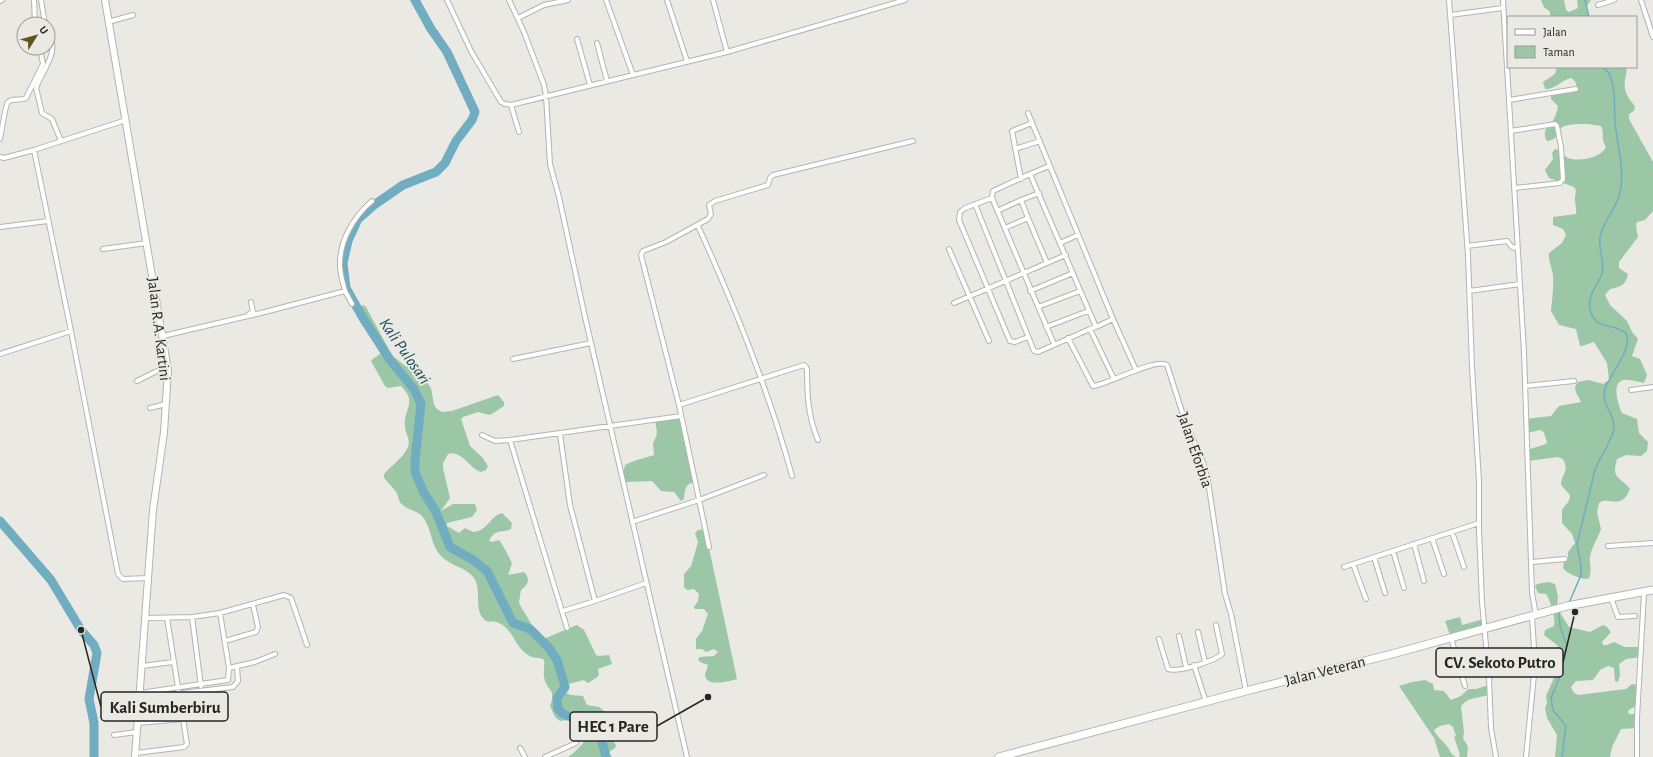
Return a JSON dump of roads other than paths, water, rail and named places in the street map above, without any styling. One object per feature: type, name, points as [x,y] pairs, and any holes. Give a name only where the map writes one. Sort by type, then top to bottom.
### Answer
[{"type":"main road","name":"Jalan R.A. Kartini","points":[[105,0],[168,370],[164,432],[153,510],[135,755]]},
{"type":"main road","name":"Jalan Veteran","points":[[998,757],[1565,607],[1644,593],[1653,590]]},
{"type":"street","points":[[34,0],[35,16]]},
{"type":"street","points":[[41,0],[44,16]]},
{"type":"street","points":[[447,0],[471,51],[498,96],[505,104],[511,105],[727,52],[905,0]]},
{"type":"street","points":[[509,0],[518,18],[544,85],[550,164],[559,197],[610,427],[687,757]]},
{"type":"street","points":[[542,0],[544,5]]},
{"type":"street","points":[[518,18],[544,5],[568,0]]},
{"type":"street","points":[[606,0],[633,75]]},
{"type":"street","points":[[667,0],[687,61]]},
{"type":"street","points":[[713,0],[727,52]]},
{"type":"street","points":[[1449,0],[1467,246],[1472,368],[1479,481],[1479,523],[1491,728],[1496,757]]},
{"type":"street","points":[[1503,0],[1507,61]]},
{"type":"street","points":[[1598,5],[1614,0]]},
{"type":"street","points":[[1641,0],[1653,37]]},
{"type":"street","points":[[1450,15],[1503,8]]},
{"type":"street","points":[[108,22],[134,15]]},
{"type":"street","points":[[577,39],[590,85]]},
{"type":"street","points":[[597,44],[607,81]]},
{"type":"street","points":[[0,139],[4,124],[5,106],[10,101],[26,98],[43,64],[42,56]]},
{"type":"street","points":[[50,56],[48,65],[36,88],[42,113],[52,119],[61,142]]},
{"type":"street","points":[[43,64],[48,65]]},
{"type":"street","points":[[1508,68],[1526,386],[1532,593],[1534,615],[1535,666],[1526,757]]},
{"type":"street","points":[[1510,100],[1576,89]]},
{"type":"street","points":[[511,105],[519,132]]},
{"type":"street","points":[[1028,113],[1113,319],[1136,370]]},
{"type":"street","points":[[0,157],[4,158],[34,150],[126,120]]},
{"type":"street","points":[[1021,179],[1012,131],[1032,123]]},
{"type":"street","points":[[1511,131],[1555,124],[1557,126],[1561,148],[1562,178],[1560,183],[1514,188]]},
{"type":"street","points":[[709,547],[679,404],[641,255],[644,252],[698,226],[710,217],[709,205],[711,203],[768,184],[773,175],[913,141]]},
{"type":"street","points":[[1015,149],[1040,142]]},
{"type":"street","points":[[34,150],[118,574],[123,579],[148,578]]},
{"type":"street","points":[[1049,166],[993,191],[992,198],[1022,273],[1054,344]]},
{"type":"street","points":[[1030,174],[1096,327]]},
{"type":"street","points":[[997,210],[1039,193]]},
{"type":"street","points":[[992,198],[975,204],[960,212],[959,220],[1010,341],[1016,342],[1028,337]]},
{"type":"street","points":[[1021,200],[1047,263]]},
{"type":"street","points":[[352,304],[345,291],[340,267],[343,245],[350,226],[359,212],[372,201]]},
{"type":"street","points":[[975,204],[1035,352],[1113,319]]},
{"type":"street","points":[[1005,228],[1028,218]]},
{"type":"street","points":[[0,227],[48,221]]},
{"type":"street","points":[[698,226],[734,308],[781,436],[792,476]]},
{"type":"street","points":[[1060,243],[1078,235]]},
{"type":"street","points":[[1467,246],[1507,241],[1512,247],[1517,248]]},
{"type":"street","points":[[103,249],[147,243]]},
{"type":"street","points":[[949,249],[989,341]]},
{"type":"street","points":[[954,303],[1066,255]]},
{"type":"street","points":[[1030,291],[1073,273]]},
{"type":"street","points":[[1469,290],[1520,284]]},
{"type":"street","points":[[1038,307],[1080,290]]},
{"type":"street","points":[[163,335],[261,313],[345,291]]},
{"type":"street","points":[[163,335],[251,314],[253,312],[251,302]]},
{"type":"street","points":[[1046,327],[1088,310]]},
{"type":"street","points":[[1090,329],[1114,379]]},
{"type":"street","points":[[0,354],[71,331]]},
{"type":"street","name":"Jalan Eforbia","points":[[1068,338],[1091,385],[1095,386],[1136,370],[1162,363],[1167,365],[1184,418],[1208,481],[1214,510],[1225,594],[1232,614],[1246,691]]},
{"type":"street","points":[[513,359],[591,343]]},
{"type":"street","points":[[679,404],[760,378],[801,366],[806,366],[808,404],[818,440]]},
{"type":"street","points":[[137,381],[157,371],[168,370]]},
{"type":"street","points":[[1526,386],[1574,381]]},
{"type":"street","points":[[1631,390],[1653,387]]},
{"type":"street","points":[[150,408],[166,404]]},
{"type":"street","points":[[482,435],[495,441],[510,440],[681,416]]},
{"type":"street","points":[[560,434],[570,505],[595,601]]},
{"type":"street","points":[[510,440],[567,628]]},
{"type":"street","points":[[632,522],[699,500],[764,475]]},
{"type":"street","points":[[1344,567],[1479,523]]},
{"type":"street","points":[[1452,532],[1464,567]]},
{"type":"street","points":[[1432,538],[1444,574]]},
{"type":"street","points":[[1608,546],[1653,543]]},
{"type":"street","points":[[1414,544],[1424,581]]},
{"type":"street","points":[[1393,551],[1404,588]]},
{"type":"street","points":[[1374,557],[1384,593]]},
{"type":"street","points":[[1532,562],[1565,559]]},
{"type":"street","points":[[1353,564],[1366,599]]},
{"type":"street","points":[[563,611],[646,583]]},
{"type":"street","points":[[1637,757],[1644,593]]},
{"type":"street","points":[[146,618],[192,617],[220,613],[253,605],[284,595],[289,596],[307,645]]},
{"type":"street","points":[[1611,598],[1618,617],[1635,616]]},
{"type":"street","points":[[225,641],[256,632],[258,627],[253,605]]},
{"type":"street","points":[[139,695],[227,681],[230,678],[220,613]]},
{"type":"street","points":[[192,617],[201,690]]},
{"type":"street","points":[[135,755],[186,746],[187,742],[167,618]]},
{"type":"street","points":[[1159,639],[1167,668],[1172,670],[1194,666],[1222,654],[1216,625]]},
{"type":"street","points":[[1198,632],[1205,662]]},
{"type":"street","points":[[1179,636],[1186,667]]},
{"type":"street","points":[[1451,638],[1465,686]]},
{"type":"street","points":[[229,668],[264,659],[275,654]]},
{"type":"street","points":[[142,666],[174,662]]},
{"type":"street","points":[[1488,667],[1506,663]]},
{"type":"street","points":[[1194,666],[1206,702]]},
{"type":"street","points":[[178,690],[201,690],[235,686],[238,681],[237,667]]},
{"type":"street","points":[[138,723],[183,719]]},
{"type":"street","points":[[114,735],[137,732]]},
{"type":"street","points":[[545,757],[576,743]]},
{"type":"street","points":[[520,748],[524,757]]},
{"type":"waterway","name":"Kali Pulosari","points":[[415,0],[431,29],[447,52],[475,112],[472,120],[456,141],[445,163],[436,172],[403,185],[374,205],[358,219],[348,241],[343,263],[346,288],[390,360],[414,389],[421,404],[415,472],[424,493],[435,510],[450,547],[473,560],[487,571],[513,623],[530,629],[549,648],[557,660],[565,687],[557,698],[558,709],[563,714],[568,716],[583,717],[592,720],[596,724],[606,757]]},
{"type":"waterway","points":[[1585,0],[1589,16]]},
{"type":"waterway","points":[[1569,603],[1581,575],[1577,544],[1595,470],[1611,438],[1614,428],[1614,422],[1604,398],[1604,393],[1606,386],[1621,360],[1627,345],[1626,333],[1597,322],[1591,313],[1590,307],[1591,297],[1603,268],[1600,237],[1618,199],[1622,175],[1615,121],[1614,89],[1609,73],[1603,68]]},
{"type":"waterway","points":[[0,521],[51,580],[81,630],[94,645],[97,653],[89,699],[94,723],[94,757]]},
{"type":"waterway","points":[[1560,611],[1560,626],[1567,646],[1561,674],[1551,698],[1553,710],[1566,726],[1562,757]]},
{"type":"place","name":"CV. Sekoto Putro","points":[[1575,612]]},
{"type":"place","name":"Kali Sumberbiru","points":[[81,630]]},
{"type":"place","name":"HEC 1 Pare","points":[[708,697]]}]
